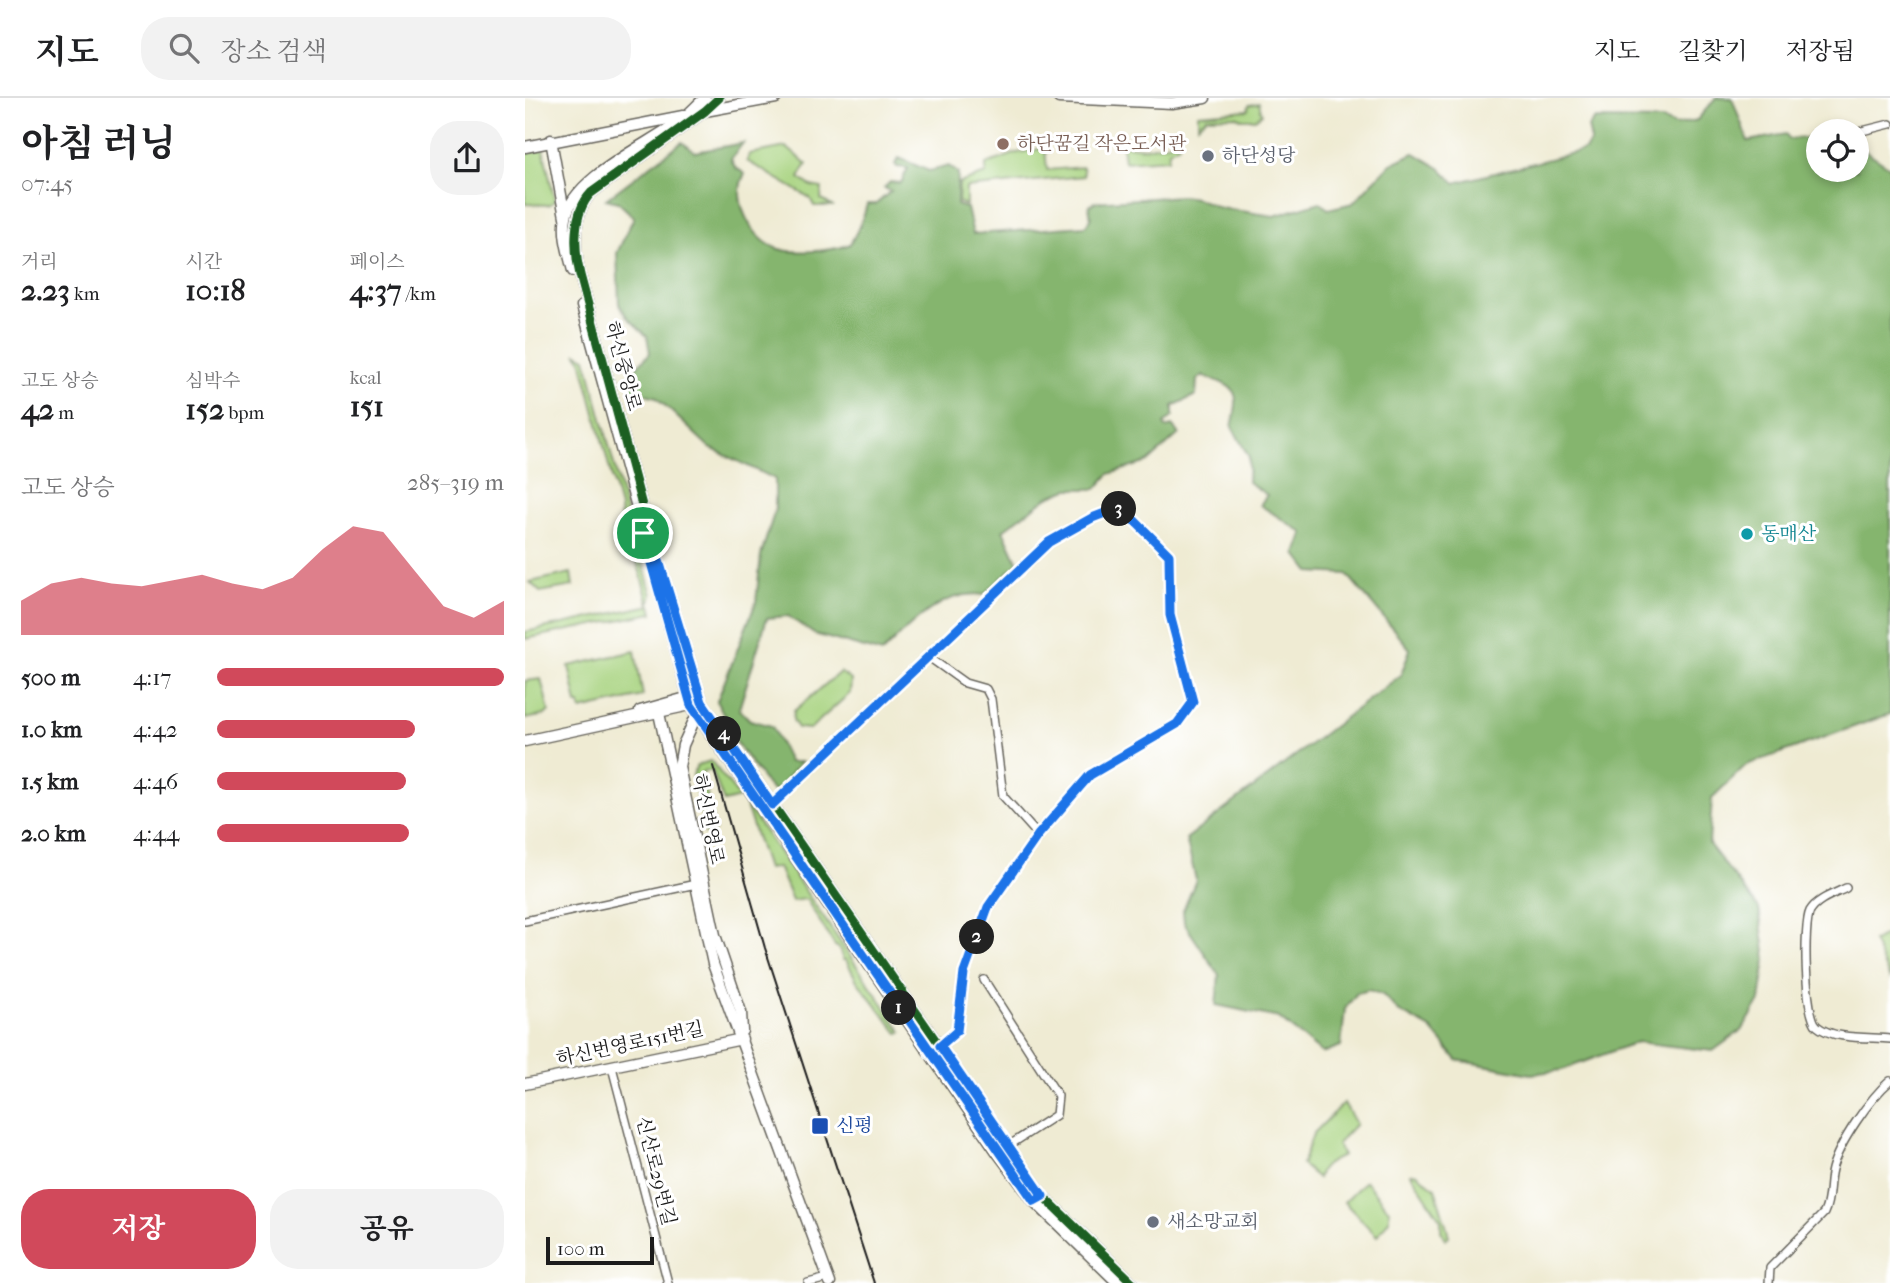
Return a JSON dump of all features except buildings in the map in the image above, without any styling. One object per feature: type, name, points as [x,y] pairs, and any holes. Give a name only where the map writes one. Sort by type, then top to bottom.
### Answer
[{"type":"street","points":[[565,218],[583,188],[687,115],[705,98]]},
{"type":"street","name":"하신중앙로","points":[[591,328],[576,254],[577,223],[587,197],[719,98]]},
{"type":"street","points":[[525,147],[776,98]]},
{"type":"street","points":[[1059,98],[1172,103],[1205,98]]},
{"type":"street","points":[[636,124],[643,138],[639,149]]},
{"type":"street","points":[[1869,129],[1890,124]]},
{"type":"street","name":"하신중앙로","points":[[551,140],[565,218],[567,248],[669,611],[701,698],[768,808],[998,1153],[1118,1283]]},
{"type":"street","points":[[930,1054],[940,1046],[957,1031],[964,973],[988,907],[1038,835],[1090,775],[1177,724],[1193,702],[1170,615],[1169,555],[1129,515],[1118,508],[1092,518],[1049,542],[930,658],[768,808],[940,1046],[1010,1145],[1039,1199],[1132,1283]]},
{"type":"street","name":"하신중앙로","points":[[677,637],[690,701],[697,715],[768,808]]},
{"type":"street","points":[[930,658],[965,682],[986,689],[991,699],[1003,796],[1038,835]]},
{"type":"street","points":[[525,735],[701,698]]},
{"type":"street","name":"하신번영로","points":[[701,698],[697,715],[683,745],[680,767],[713,964],[829,1280]]},
{"type":"street","points":[[525,741],[659,713],[690,701]]},
{"type":"street","points":[[671,764],[689,719],[690,701]]},
{"type":"street","name":"하신번영로","points":[[659,713],[700,883]]},
{"type":"street","points":[[525,921],[700,883]]},
{"type":"street","points":[[1846,888],[1818,902],[1807,919],[1808,1010],[1817,1027],[1827,1032],[1890,1039]]},
{"type":"street","points":[[984,981],[1058,1096],[1056,1115],[998,1153]]},
{"type":"street","name":"하신번영로151번길","points":[[525,1084],[742,1039]]},
{"type":"street","name":"신산로29번길","points":[[612,1067],[668,1283]]},
{"type":"street","points":[[1769,1283],[1770,1268],[1824,1213],[1829,1203],[1832,1168],[1842,1148],[1873,1096],[1890,1081]]},
{"type":"street","points":[[808,1283],[829,1280]]},
{"type":"green space","points":[[1716,98],[1732,98],[1748,141],[1786,134],[1789,139],[1806,138],[1806,182],[1869,182],[1869,153],[1890,167],[1890,714],[1746,765],[1712,798],[1709,844],[1759,909],[1766,959],[1760,1001],[1743,1029],[1713,1051],[1637,1042],[1562,1070],[1531,1074],[1457,1060],[1431,1029],[1398,1011],[1383,995],[1369,990],[1357,993],[1345,1009],[1341,1046],[1322,1053],[1279,1018],[1216,1005],[1219,975],[1184,923],[1183,911],[1196,880],[1186,839],[1401,675],[1410,649],[1347,574],[1310,572],[1296,554],[1303,533],[1260,505],[1267,495],[1248,482],[1249,457],[1232,427],[1236,405],[1234,392],[1230,387],[1202,376],[1197,380],[1196,395],[1173,406],[1173,416],[1164,424],[1166,428],[1172,426],[1179,434],[1148,462],[1109,474],[1096,489],[1068,489],[1048,497],[1003,530],[1018,563],[984,595],[954,598],[940,604],[915,621],[882,653],[814,634],[788,616],[767,618],[739,709],[750,720],[772,726],[789,762],[801,762],[777,790],[772,791],[737,744],[717,701],[756,602],[761,555],[775,510],[775,479],[710,448],[656,397],[631,390],[633,371],[650,353],[647,336],[627,317],[619,304],[617,253],[634,217],[618,202],[606,199],[682,142],[695,152],[743,143],[731,159],[735,167],[745,174],[740,194],[742,206],[752,228],[769,244],[779,249],[804,251],[825,250],[850,244],[867,204],[876,204],[891,191],[884,188],[890,182],[901,183],[908,168],[897,167],[895,164],[899,158],[929,171],[949,166],[958,173],[957,205],[967,208],[973,234],[1085,226],[1091,218],[1089,206],[1094,202],[1181,196],[1196,198],[1220,208],[1274,216],[1320,202],[1328,209],[1353,203],[1389,165],[1414,153],[1440,168],[1455,183],[1585,150],[1591,140],[1588,127],[1595,119],[1662,120],[1676,125],[1697,120]]},
{"type":"green space","points":[[1259,103],[1262,114],[1255,119],[1236,116],[1207,117],[1198,125],[1198,114],[1248,110],[1249,105]]},
{"type":"green space","points":[[1178,142],[1179,145],[1169,151],[1168,159],[1124,162],[1122,145],[1144,148]]},
{"type":"green space","points":[[786,147],[807,164],[799,178],[811,186],[822,188],[821,199],[832,206],[814,206],[810,198],[747,161],[749,154]]},
{"type":"green space","points":[[1045,148],[1047,170],[1083,167],[1084,176],[966,188],[966,205],[958,202],[959,183],[986,174],[986,164],[1017,153]]},
{"type":"green space","points":[[543,149],[555,201],[549,205],[525,204],[525,154]]},
{"type":"green space","points":[[576,353],[586,358],[629,522],[621,522],[620,508],[581,360]]},
{"type":"green space","points":[[633,529],[652,595],[649,604],[628,530]]},
{"type":"green space","points":[[571,573],[573,586],[540,592],[530,582]]},
{"type":"green space","points":[[651,605],[653,613],[525,639],[525,632]]},
{"type":"green space","points":[[635,651],[643,696],[581,710],[580,704],[577,704],[569,666]]},
{"type":"green space","points":[[840,672],[851,680],[850,693],[810,729],[798,728],[793,720],[794,711]]},
{"type":"green space","points":[[541,679],[549,711],[545,715],[525,719],[525,681]]},
{"type":"green space","points":[[711,761],[740,798],[724,802],[712,770],[702,772],[715,831],[705,833],[693,775],[697,765]]},
{"type":"green space","points":[[745,803],[902,1032],[898,1033],[857,981],[846,960],[843,960],[839,948],[835,946],[806,899],[792,901],[778,867],[767,869]]},
{"type":"green space","points":[[1890,933],[1890,980],[1873,941]]},
{"type":"green space","points":[[1344,1103],[1356,1124],[1337,1144],[1343,1156],[1324,1167],[1318,1178],[1302,1165],[1313,1134]]},
{"type":"green space","points":[[1416,1173],[1435,1188],[1449,1236],[1446,1239],[1441,1231],[1441,1220],[1411,1174]]},
{"type":"green space","points":[[1365,1181],[1389,1210],[1389,1220],[1377,1236],[1344,1202]]},
{"type":"railway","points":[[713,766],[765,948],[874,1283]]},
{"type":"cycle path","points":[[719,98],[591,193],[580,211],[576,232],[580,275],[647,524],[702,702],[1043,1196],[1133,1283]]},
{"type":"cycle path","points":[[764,811],[1049,542],[1092,518],[1118,508],[1129,515],[1169,555],[1170,616],[1193,702],[1177,724],[1090,775],[1038,835],[988,907],[964,973],[957,1031],[930,1054]]},
{"type":"place","name":"하단꿈길 작은도서관","points":[[1003,144]]},
{"type":"place","name":"하단성당","points":[[1208,156]]},
{"type":"place","name":"동매산","points":[[1747,534]]},
{"type":"place","name":"신평","points":[[820,1126]]},
{"type":"place","name":"새소망교회","points":[[1153,1222]]},
{"type":"route","points":[[1118,508],[1129,515],[1169,555],[1170,615],[1193,702],[1177,724],[1090,775],[1038,835],[988,907],[964,973],[957,1031],[940,1046],[1043,1196],[1034,1201],[998,1153],[691,705],[643,533],[639,520],[646,518],[702,702],[772,805],[930,658],[1049,542],[1092,518],[1118,508]]}]
